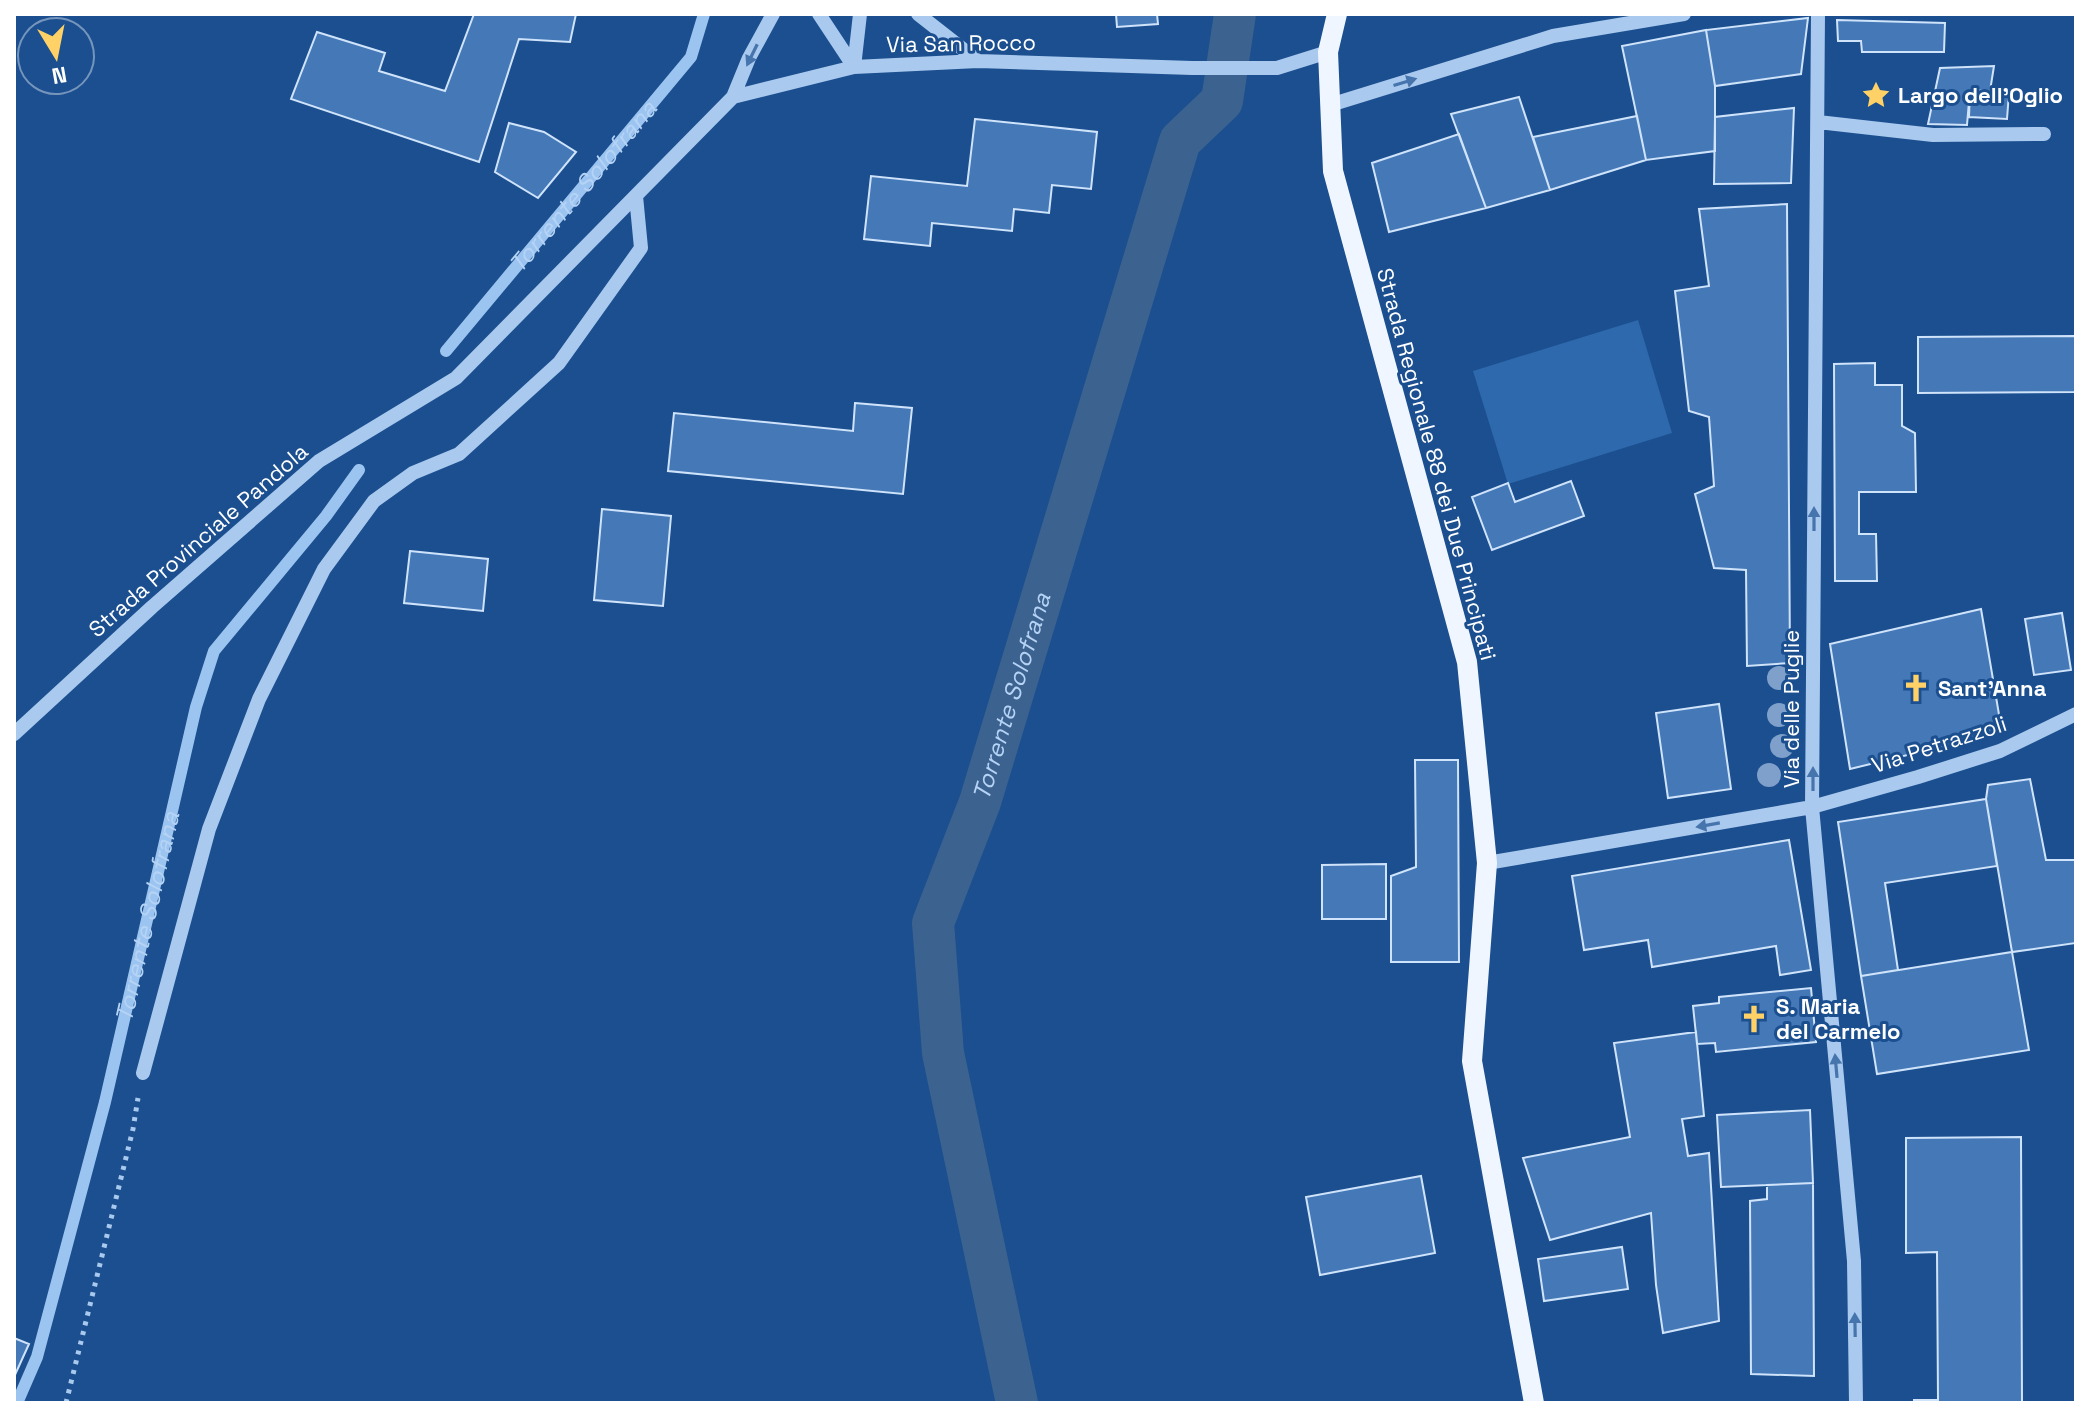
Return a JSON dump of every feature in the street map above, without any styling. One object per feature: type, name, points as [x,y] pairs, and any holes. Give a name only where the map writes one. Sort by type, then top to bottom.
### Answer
[{"type":"main road","name":"Strada Regionale 88 dei Due Principati","points":[[1337,14],[1328,52],[1333,171],[1467,662],[1487,863],[1472,1061],[1534,1403]]},
{"type":"street","points":[[733,97],[749,58],[773,14]]},
{"type":"street","points":[[819,14],[854,67]]},
{"type":"street","points":[[854,67],[860,14]]},
{"type":"street","points":[[918,14],[978,61]]},
{"type":"street","points":[[1330,105],[1553,36],[1684,14]]},
{"type":"street","name":"Via delle Puglie","points":[[1818,14],[1812,807],[1854,1261],[1856,1403]]},
{"type":"street","name":"Via San Rocco","points":[[733,97],[854,67],[978,61],[1277,68],[1328,52]]},
{"type":"street","name":"Strada Provinciale Pandola","points":[[14,734],[152,607],[319,461],[456,378],[733,97]]},
{"type":"street","points":[[1818,122],[1933,135],[2044,134]]},
{"type":"street","points":[[143,1073],[209,829],[259,699],[324,569],[374,501],[413,473],[459,454],[559,363],[641,248],[636,196]]},
{"type":"street","name":"Via Petrazzoli","points":[[1487,863],[1812,807],[2000,751],[2076,714]]},
{"type":"path","points":[[66,1403],[133,1129],[143,1073]]},
{"type":"shaded area","points":[[1638,320],[1672,433],[1508,484],[1473,371]]},
{"type":"building","points":[[474,14],[576,14],[570,42],[519,39],[479,162],[291,99],[317,32],[385,53],[379,71],[445,91]]},
{"type":"building","points":[[1116,14],[1157,14],[1158,24],[1117,27]]},
{"type":"building","points":[[1808,18],[1801,74],[1715,86],[1706,30]]},
{"type":"building","points":[[1837,20],[1945,23],[1944,52],[1862,52],[1861,41],[1838,41]]},
{"type":"building","points":[[1706,30],[1715,86],[1715,151],[1646,160],[1622,46]]},
{"type":"building","points":[[1994,66],[1990,91],[1970,90],[1967,125],[1928,124],[1940,68]]},
{"type":"building","points":[[1970,90],[2009,93],[2007,119],[1969,117]]},
{"type":"building","points":[[1519,97],[1550,190],[1486,208],[1451,114]]},
{"type":"building","points":[[1794,108],[1791,183],[1714,184],[1715,117]]},
{"type":"building","points":[[1637,116],[1646,160],[1550,190],[1533,137]]},
{"type":"building","points":[[975,119],[1097,132],[1091,189],[1052,185],[1049,213],[1014,209],[1012,231],[932,223],[930,246],[864,239],[871,176],[967,186]]},
{"type":"building","points":[[509,123],[544,132],[576,152],[538,198],[495,172]]},
{"type":"building","points":[[1459,134],[1486,208],[1389,232],[1372,163]]},
{"type":"building","points":[[1787,204],[1790,663],[1747,666],[1746,570],[1714,568],[1695,494],[1714,486],[1709,417],[1689,411],[1675,291],[1709,286],[1699,209]]},
{"type":"building","points":[[2076,336],[2076,392],[1918,393],[1918,337]]},
{"type":"building","points":[[1875,363],[1875,385],[1902,385],[1902,426],[1915,433],[1916,492],[1859,492],[1859,534],[1876,534],[1877,581],[1835,581],[1834,364]]},
{"type":"building","points":[[855,403],[912,408],[903,494],[668,471],[674,413],[853,431]]},
{"type":"building","points":[[1571,481],[1584,516],[1492,550],[1472,497],[1508,483],[1515,502]]},
{"type":"building","points":[[602,509],[671,516],[663,606],[594,600]]},
{"type":"building","points":[[410,551],[488,559],[483,611],[404,603]]},
{"type":"building","name":"Sant'Anna","points":[[1981,609],[2002,732],[1850,769],[1830,644]]},
{"type":"building","points":[[2062,613],[2071,670],[2034,675],[2025,619]]},
{"type":"building","points":[[1719,704],[1731,789],[1668,798],[1656,713]]},
{"type":"building","points":[[1415,760],[1458,760],[1459,962],[1391,962],[1391,876],[1416,867]]},
{"type":"building","points":[[2030,779],[2046,860],[2076,860],[2076,943],[2012,952],[1986,799],[1988,785]]},
{"type":"building","points":[[1986,799],[1997,866],[1885,883],[1898,970],[1861,976],[1838,822]]},
{"type":"building","points":[[1789,840],[1811,970],[1780,975],[1776,946],[1652,967],[1648,940],[1584,950],[1572,876]]},
{"type":"building","points":[[1386,864],[1386,919],[1322,919],[1322,865]]},
{"type":"building","points":[[2012,952],[2029,1050],[1877,1074],[1861,976]]},
{"type":"building","name":"S. Maria del Carmelo","points":[[1811,988],[1816,1042],[1716,1052],[1715,1043],[1697,1044],[1693,1006],[1719,1003],[1719,997]]},
{"type":"building","points":[[1696,1032],[1704,1116],[1682,1119],[1688,1156],[1709,1153],[1719,1321],[1663,1333],[1651,1213],[1550,1240],[1523,1158],[1630,1137],[1614,1043]]},
{"type":"building","points":[[1810,1110],[1813,1183],[1721,1187],[1717,1115]]},
{"type":"building","points":[[2021,1137],[2022,1403],[1914,1403],[1914,1400],[1938,1400],[1937,1252],[1906,1253],[1906,1138]]},
{"type":"building","points":[[1421,1176],[1435,1253],[1320,1275],[1306,1197]]},
{"type":"building","points":[[1813,1183],[1814,1376],[1751,1374],[1750,1201],[1767,1199],[1767,1185]]},
{"type":"building","points":[[1622,1247],[1628,1289],[1544,1301],[1538,1259]]},
{"type":"building","points":[[14,1338],[29,1344],[14,1377]]},
{"type":"waterway","name":"Torrente Solofrana","points":[[446,351],[691,57],[704,14]]},
{"type":"waterway","name":"Torrente Solofrana","points":[[1017,1403],[943,1053],[933,923],[980,802],[1180,141],[1222,101],[1235,14]]},
{"type":"waterway","name":"Torrente Solofrana","points":[[17,1403],[37,1357],[105,1102],[196,707],[214,651],[326,516],[359,470]]},
{"type":"place","name":"Largo dell'Oglio","points":[[1876,95]]},
{"type":"place","name":"Sant'Anna","points":[[1916,688]]},
{"type":"place","name":"S. Maria del Carmelo","points":[[1754,1019]]}]
